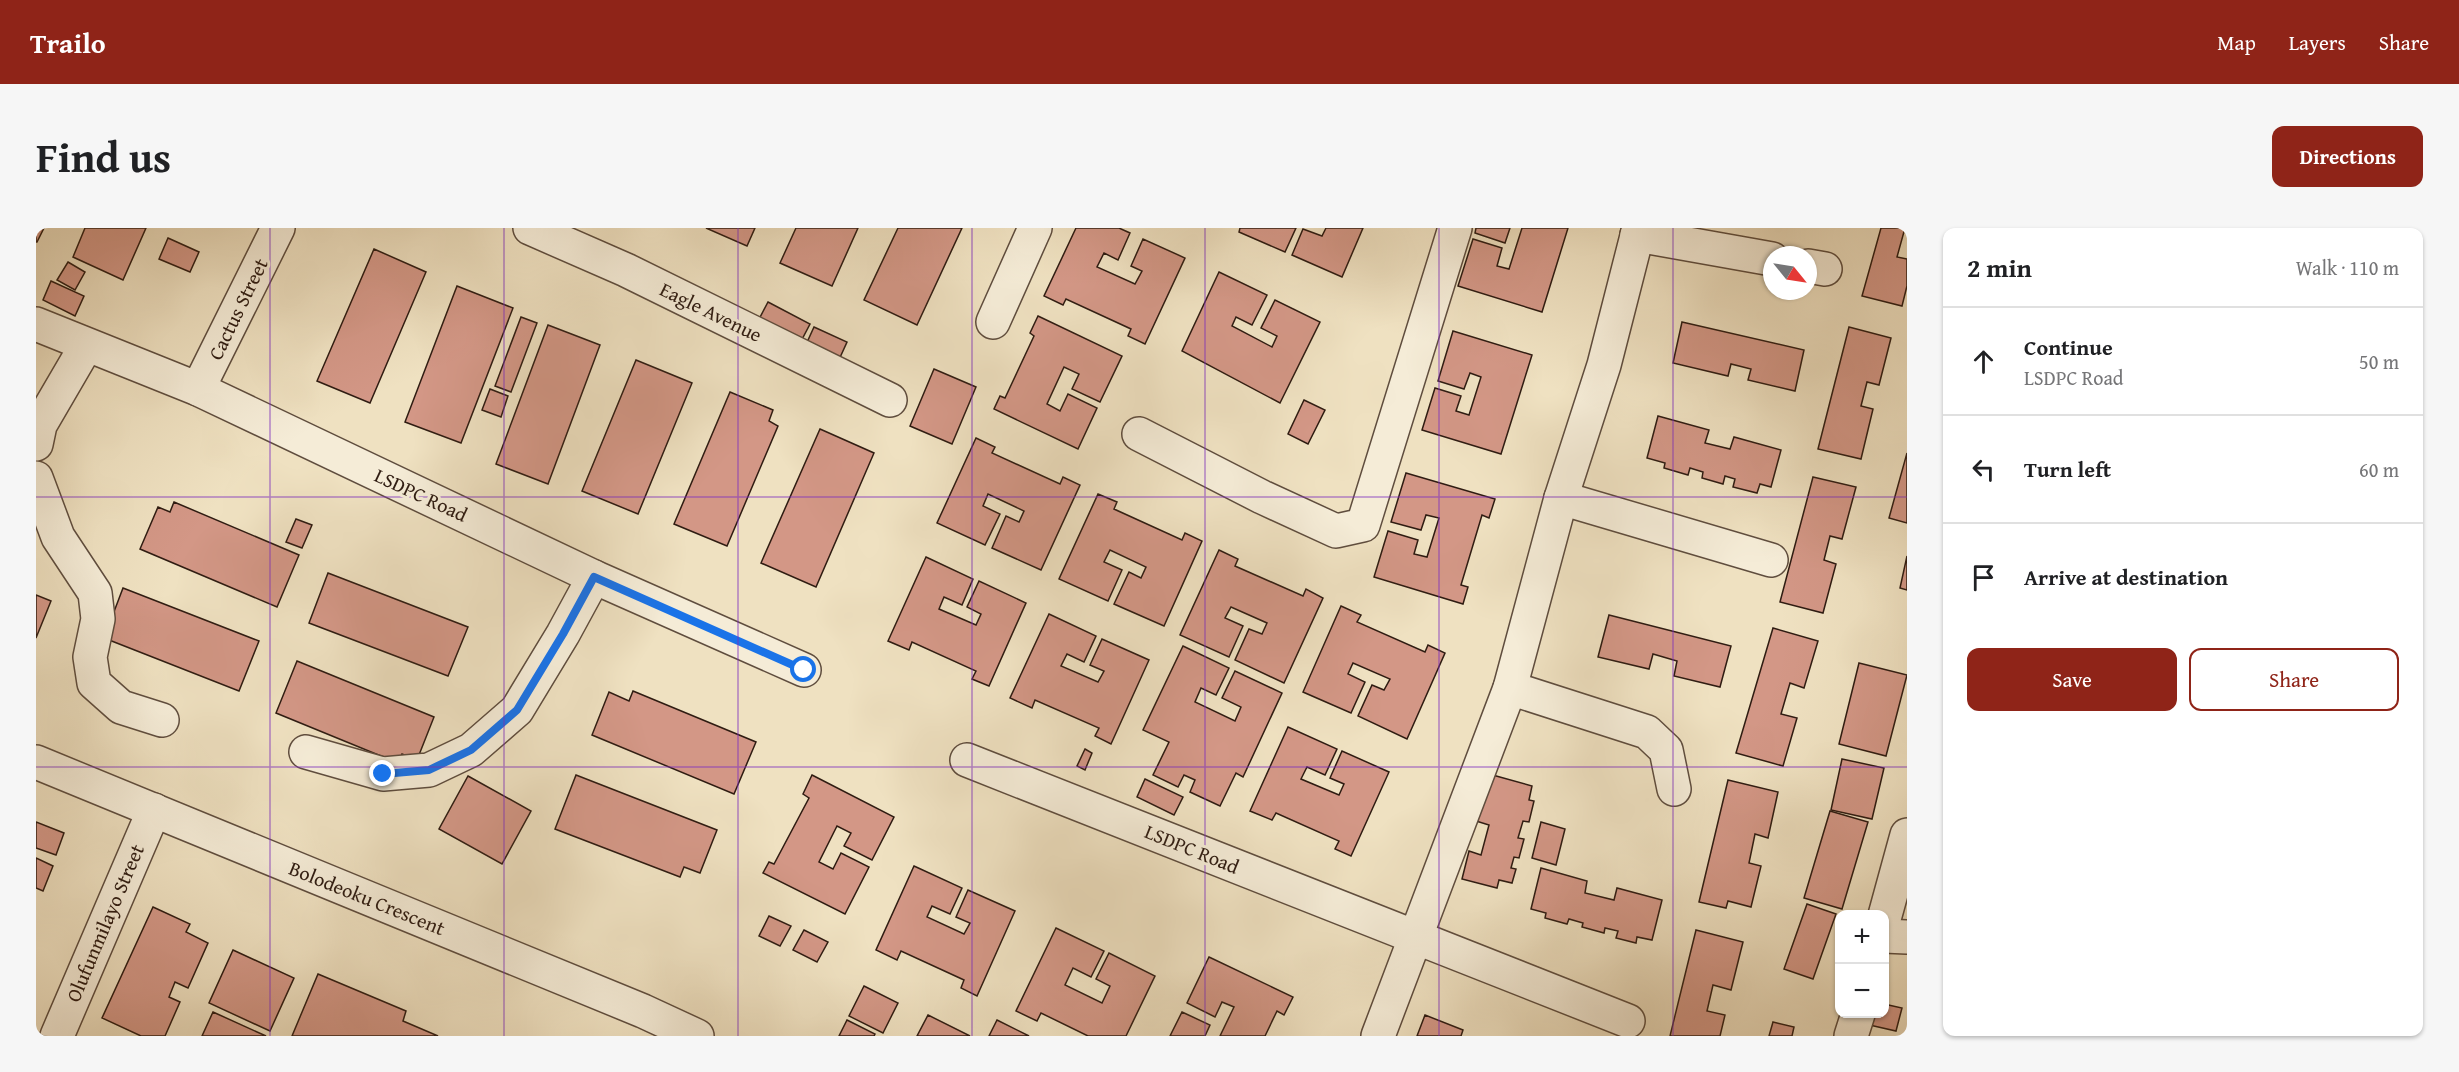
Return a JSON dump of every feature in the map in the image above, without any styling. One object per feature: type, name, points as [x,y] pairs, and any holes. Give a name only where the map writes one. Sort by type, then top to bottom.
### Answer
[{"type":"street","name":"Cactus Street","points":[[198,389],[278,228]]},
{"type":"street","name":"Eagle Avenue","points":[[530,228],[626,270],[890,400]]},
{"type":"street","points":[[993,322],[1035,228]]},
{"type":"street","points":[[1139,434],[1262,497],[1336,531],[1363,525],[1455,228]]},
{"type":"street","points":[[1378,1036],[1510,688],[1561,498],[1604,365],[1638,231],[1763,257]]},
{"type":"street","name":"LSDPC Road","points":[[36,324],[198,389],[594,577],[804,670]]},
{"type":"street","points":[[36,444],[40,424],[86,346]]},
{"type":"street","points":[[36,478],[58,537],[95,593],[98,619],[90,657],[94,683],[121,707],[162,720]]},
{"type":"street","points":[[1561,498],[1771,560]]},
{"type":"street","points":[[306,752],[383,774],[429,770],[471,750],[517,710],[594,577]]},
{"type":"street","points":[[1510,688],[1647,732],[1666,750],[1674,789]]},
{"type":"street","name":"LSDPC Road","points":[[967,760],[1628,1021]]},
{"type":"street","name":"Bolodeoku Crescent","points":[[36,762],[643,1011],[698,1036]]},
{"type":"street","name":"Olufunmilayo Street","points":[[57,1036],[154,810]]},
{"type":"street","points":[[1886,910],[1907,836]]},
{"type":"street","points":[[1889,936],[1907,938]]},
{"type":"street","points":[[1851,1036],[1857,1018]]},
{"type":"building","points":[[36,228],[44,228],[37,242],[36,242]]},
{"type":"building","points":[[85,228],[146,228],[123,280],[73,257]]},
{"type":"building","points":[[706,228],[755,228],[747,246]]},
{"type":"building","points":[[796,228],[858,228],[832,286],[780,263]]},
{"type":"building","points":[[898,228],[962,228],[917,325],[864,300]]},
{"type":"building","points":[[1076,228],[1119,228],[1130,233],[1118,260],[1104,253],[1097,267],[1135,284],[1142,271],[1131,266],[1143,239],[1185,258],[1145,344],[1128,336],[1131,329],[1066,299],[1063,305],[1044,296]]},
{"type":"building","points":[[1240,228],[1296,228],[1285,252],[1239,232]]},
{"type":"building","points":[[1326,228],[1363,228],[1342,277],[1292,255],[1303,229],[1322,236]]},
{"type":"building","points":[[1476,228],[1510,228],[1505,243],[1475,233]]},
{"type":"building","points":[[1522,228],[1568,228],[1542,312],[1458,286],[1473,239],[1502,248],[1497,266],[1509,269]]},
{"type":"building","points":[[1881,228],[1905,228],[1897,257],[1907,259],[1907,286],[1902,306],[1862,296]]},
{"type":"building","points":[[168,238],[199,252],[190,272],[159,259]]},
{"type":"building","points":[[374,249],[426,272],[370,403],[317,381]]},
{"type":"building","points":[[68,262],[85,272],[75,290],[57,280]]},
{"type":"building","points":[[1219,272],[1267,295],[1252,325],[1236,317],[1232,326],[1272,347],[1277,336],[1261,328],[1275,300],[1320,322],[1280,403],[1182,351]]},
{"type":"building","points":[[51,281],[84,296],[75,316],[43,300]]},
{"type":"building","points":[[457,286],[513,308],[461,443],[405,422]]},
{"type":"building","points":[[768,302],[810,324],[799,345],[757,323]]},
{"type":"building","points":[[1038,316],[1122,356],[1100,402],[1072,389],[1079,374],[1064,367],[1047,404],[1060,411],[1068,394],[1097,408],[1078,449],[994,409],[1000,396],[1005,398],[1034,336],[1030,333]]},
{"type":"building","points":[[521,317],[537,323],[511,392],[495,386]]},
{"type":"building","points":[[1682,322],[1804,350],[1795,391],[1748,380],[1751,369],[1731,364],[1728,376],[1673,363]]},
{"type":"building","points":[[548,325],[600,345],[548,484],[496,464]]},
{"type":"building","points":[[814,327],[847,342],[837,364],[804,349]]},
{"type":"building","points":[[1849,327],[1891,338],[1879,385],[1867,382],[1861,406],[1873,409],[1861,459],[1818,449]]},
{"type":"building","points":[[1453,331],[1532,355],[1501,454],[1422,430],[1435,388],[1461,396],[1456,411],[1469,415],[1481,377],[1470,373],[1464,389],[1438,381]]},
{"type":"building","points":[[636,360],[692,383],[638,514],[582,491]]},
{"type":"building","points":[[934,369],[976,387],[952,444],[910,426]]},
{"type":"building","points":[[490,389],[508,396],[501,417],[482,410]]},
{"type":"building","points":[[730,392],[773,410],[769,421],[778,426],[727,546],[674,524]]},
{"type":"building","points":[[1304,400],[1325,410],[1308,444],[1288,434]]},
{"type":"building","points":[[1658,416],[1709,430],[1705,443],[1730,449],[1734,437],[1781,450],[1771,487],[1760,484],[1757,493],[1733,487],[1735,479],[1725,476],[1723,484],[1702,478],[1703,472],[1690,468],[1688,475],[1664,468],[1665,463],[1647,458]]},
{"type":"building","points":[[820,429],[874,453],[816,587],[761,563]]},
{"type":"building","points":[[976,438],[995,447],[992,453],[1060,484],[1063,477],[1080,485],[1041,570],[992,548],[1006,516],[1019,522],[1024,511],[988,494],[983,506],[1000,514],[985,545],[937,523]]},
{"type":"building","points":[[1907,453],[1907,523],[1889,518]]},
{"type":"building","points":[[1406,473],[1495,499],[1489,518],[1482,515],[1461,585],[1468,587],[1463,604],[1374,577],[1388,531],[1418,540],[1414,554],[1427,557],[1439,518],[1426,515],[1421,530],[1391,522]]},
{"type":"building","points":[[1813,477],[1856,487],[1842,539],[1830,536],[1824,560],[1836,564],[1823,613],[1780,602]]},
{"type":"building","points":[[1098,494],[1117,502],[1114,509],[1182,540],[1185,533],[1202,541],[1164,626],[1114,604],[1129,572],[1141,578],[1146,567],[1110,550],[1104,562],[1122,570],[1108,601],[1059,579]]},
{"type":"building","points":[[174,502],[299,555],[277,607],[140,549],[158,507],[170,512]]},
{"type":"building","points":[[296,519],[312,525],[302,548],[286,542]]},
{"type":"building","points":[[1219,550],[1238,559],[1235,566],[1303,596],[1306,589],[1323,598],[1284,683],[1235,660],[1249,629],[1262,634],[1267,623],[1231,607],[1225,618],[1243,626],[1229,657],[1180,635]]},
{"type":"building","points":[[1907,556],[1907,590],[1900,588]]},
{"type":"building","points":[[926,557],[973,579],[962,605],[944,597],[939,609],[976,625],[981,614],[967,607],[979,581],[1026,603],[989,686],[972,679],[976,671],[912,642],[909,650],[888,641]]},
{"type":"building","points":[[328,573],[468,627],[448,676],[309,623]]},
{"type":"building","points":[[123,588],[259,641],[239,691],[104,638]]},
{"type":"building","points":[[36,595],[51,601],[36,638]]},
{"type":"building","points":[[1341,606],[1361,615],[1357,622],[1425,652],[1428,645],[1445,653],[1407,739],[1358,716],[1372,685],[1384,690],[1390,679],[1353,663],[1348,674],[1365,682],[1351,713],[1303,692]]},
{"type":"building","points":[[1049,614],[1096,636],[1084,662],[1067,654],[1061,666],[1098,682],[1104,671],[1090,665],[1102,639],[1149,660],[1111,744],[1095,736],[1099,728],[1035,700],[1032,708],[1010,698]]},
{"type":"building","points":[[1609,615],[1731,646],[1720,687],[1674,676],[1677,661],[1653,654],[1649,669],[1598,657]]},
{"type":"building","points":[[1773,628],[1818,641],[1804,688],[1790,683],[1781,714],[1797,718],[1783,766],[1736,753]]},
{"type":"building","points":[[1183,646],[1229,668],[1216,695],[1201,688],[1195,702],[1235,721],[1241,707],[1222,698],[1235,671],[1282,693],[1243,777],[1236,773],[1220,806],[1190,792],[1195,780],[1184,775],[1178,787],[1153,775],[1169,742],[1143,730]]},
{"type":"building","points":[[297,661],[434,717],[417,760],[402,754],[398,763],[276,713]]},
{"type":"building","points":[[1859,663],[1907,675],[1886,756],[1839,744]]},
{"type":"building","points":[[633,691],[756,742],[734,794],[592,735],[609,692],[629,701]]},
{"type":"building","points":[[1288,727],[1337,749],[1325,775],[1307,767],[1301,779],[1339,795],[1344,784],[1330,778],[1342,751],[1389,772],[1351,856],[1335,849],[1339,841],[1276,813],[1272,820],[1250,811]]},
{"type":"building","points":[[1085,749],[1092,753],[1085,770],[1077,766]]},
{"type":"building","points":[[1842,759],[1884,768],[1872,819],[1831,810]]},
{"type":"building","points":[[1489,774],[1532,786],[1529,800],[1534,801],[1529,822],[1523,821],[1518,838],[1524,839],[1519,858],[1514,857],[1511,868],[1516,869],[1512,883],[1499,880],[1497,888],[1462,879],[1469,851],[1481,855],[1489,825],[1476,821]]},
{"type":"building","points":[[576,775],[717,830],[700,873],[684,867],[680,877],[555,829]]},
{"type":"building","points":[[812,775],[894,817],[872,860],[844,846],[851,833],[837,826],[819,862],[833,869],[841,853],[869,867],[845,914],[763,873],[769,862],[774,864],[809,798],[803,794]]},
{"type":"building","points":[[468,776],[531,811],[502,864],[439,829]]},
{"type":"building","points":[[1145,779],[1183,797],[1174,815],[1137,797]]},
{"type":"building","points":[[1728,780],[1778,792],[1768,838],[1755,834],[1749,863],[1761,866],[1751,907],[1728,901],[1726,908],[1699,902]]},
{"type":"building","points":[[1830,811],[1868,822],[1842,909],[1804,898]]},
{"type":"building","points":[[36,822],[64,833],[56,855],[36,848]]},
{"type":"building","points":[[1541,822],[1565,829],[1556,865],[1532,858]]},
{"type":"building","points":[[36,858],[53,866],[43,891],[36,888]]},
{"type":"building","points":[[914,866],[962,888],[950,914],[932,906],[927,917],[964,934],[970,923],[956,917],[968,890],[1015,911],[977,996],[961,988],[964,980],[901,951],[897,960],[876,950]]},
{"type":"building","points":[[1541,868],[1587,881],[1585,893],[1614,900],[1617,888],[1662,900],[1652,940],[1637,937],[1636,943],[1616,938],[1618,931],[1605,928],[1604,933],[1582,927],[1583,923],[1569,919],[1567,924],[1545,918],[1546,913],[1531,909]]},
{"type":"building","points":[[1807,904],[1835,914],[1813,979],[1784,969]]},
{"type":"building","points":[[153,907],[190,924],[186,932],[208,943],[188,988],[175,982],[169,997],[180,1002],[165,1036],[141,1036],[102,1018]]},
{"type":"building","points":[[769,916],[791,926],[780,946],[759,936]]},
{"type":"building","points":[[1056,928],[1104,951],[1091,977],[1073,968],[1065,985],[1102,1003],[1110,986],[1096,979],[1109,953],[1155,976],[1126,1036],[1088,1036],[1041,1013],[1037,1021],[1016,1011]]},
{"type":"building","points":[[804,930],[828,942],[817,962],[793,950]]},
{"type":"building","points":[[1696,930],[1743,942],[1731,990],[1713,985],[1707,1011],[1725,1015],[1720,1036],[1670,1036]]},
{"type":"building","points":[[233,950],[294,978],[270,1031],[209,1003]]},
{"type":"building","points":[[1209,957],[1293,997],[1284,1015],[1277,1011],[1265,1036],[1220,1036],[1234,1007],[1222,1002],[1215,1017],[1187,1003]]},
{"type":"building","points":[[318,974],[406,1011],[403,1021],[438,1036],[292,1036]]},
{"type":"building","points":[[864,986],[898,1003],[883,1033],[849,1016]]},
{"type":"building","points":[[1889,1005],[1902,1008],[1896,1031],[1865,1024],[1867,1018],[1889,1018]]},
{"type":"building","points":[[213,1012],[266,1036],[202,1036]]},
{"type":"building","points":[[1182,1012],[1210,1025],[1205,1036],[1170,1036]]},
{"type":"building","points":[[928,1015],[970,1036],[917,1036]]},
{"type":"building","points":[[1425,1015],[1463,1030],[1461,1036],[1417,1036]]},
{"type":"building","points":[[847,1020],[875,1034],[874,1036],[839,1036]]},
{"type":"building","points":[[997,1020],[1029,1036],[989,1036]]},
{"type":"building","points":[[1773,1022],[1794,1027],[1792,1036],[1769,1036]]},
{"type":"route","points":[[383,774],[429,770],[471,750],[517,710],[594,577],[804,670]]}]
